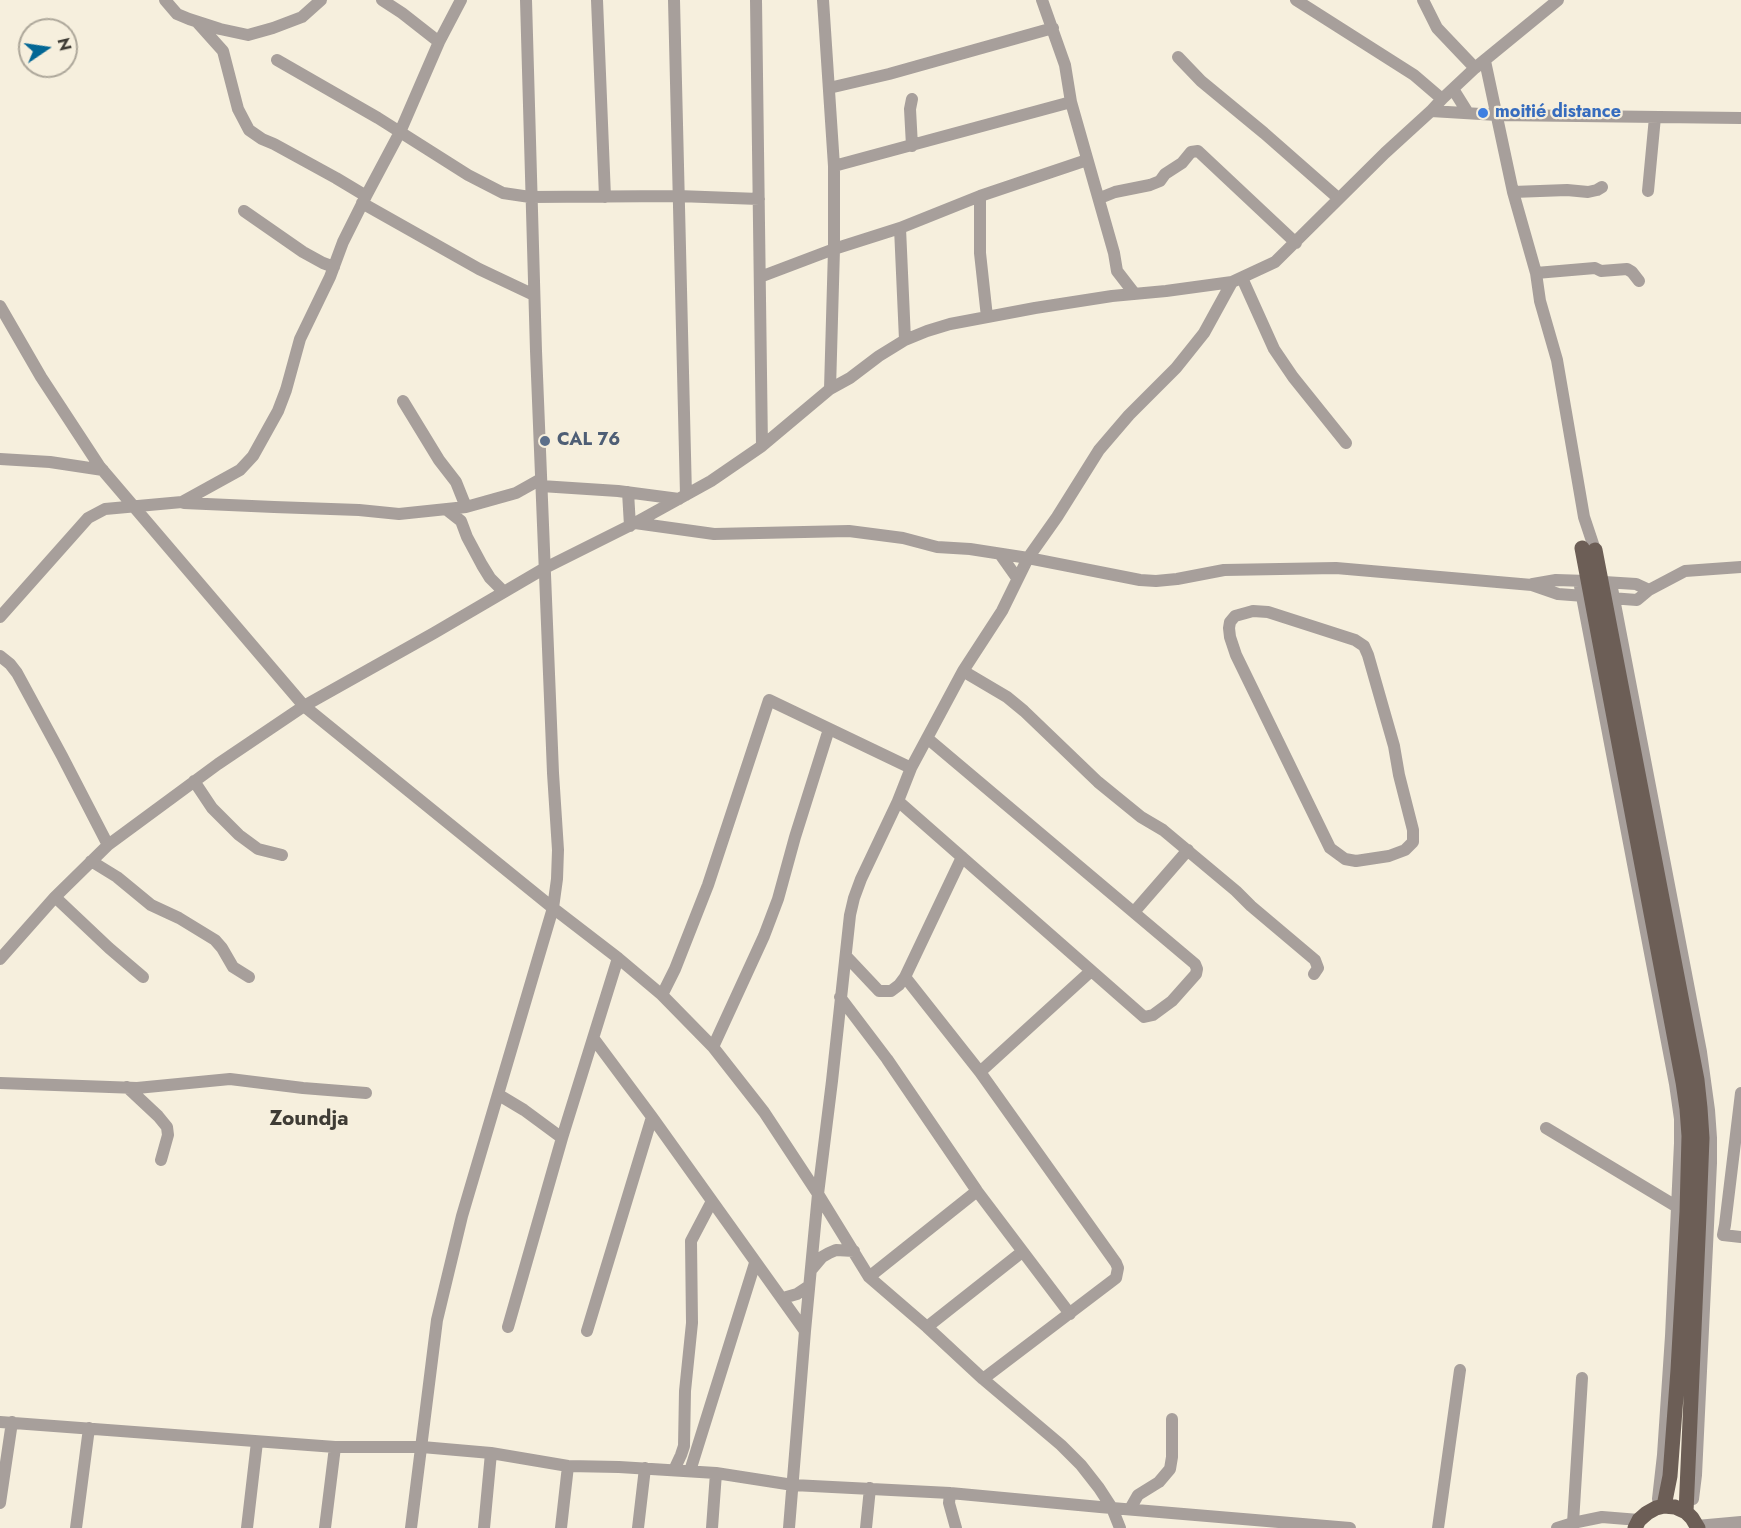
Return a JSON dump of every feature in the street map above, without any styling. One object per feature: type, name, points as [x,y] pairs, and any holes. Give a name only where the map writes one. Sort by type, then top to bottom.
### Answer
[{"type":"main road","points":[[1589,549],[1700,1108],[1702,1138],[1693,1213],[1670,1476],[1660,1507]]},
{"type":"main road","points":[[1693,1213],[1693,1521]]},
{"type":"main road","points":[[1637,1524],[1647,1513],[1660,1507],[1675,1507],[1693,1521]]},
{"type":"street","points":[[165,0],[177,14],[241,34],[254,34],[302,17],[321,0]]},
{"type":"street","points":[[382,0],[402,12],[439,42]]},
{"type":"street","points":[[182,502],[240,470],[253,456],[278,411],[300,339],[364,199],[400,132],[460,0]]},
{"type":"street","points":[[411,1528],[437,1320],[462,1216],[553,908],[557,879],[558,850],[544,568],[530,197],[526,0]]},
{"type":"street","points":[[597,0],[605,197]]},
{"type":"street","points":[[674,0],[682,497]]},
{"type":"street","points":[[756,0],[762,446]]},
{"type":"street","points":[[823,0],[834,166],[830,389]]},
{"type":"street","points":[[1042,0],[1065,65],[1071,102],[1114,254],[1117,271],[1112,296]]},
{"type":"street","points":[[1296,0],[1414,75],[1442,99]]},
{"type":"street","points":[[1423,0],[1437,28],[1474,68]]},
{"type":"street","points":[[0,959],[55,897],[108,845],[194,781],[304,706],[544,568],[632,524],[711,480],[762,446],[830,389],[905,340],[950,324],[1035,308],[1237,280],[1275,262],[1338,198],[1474,68],[1558,0]]},
{"type":"street","points":[[197,22],[223,51],[238,109],[249,130],[336,178],[364,199],[479,269],[534,294]]},
{"type":"street","points":[[829,88],[889,74],[1053,28]]},
{"type":"street","points":[[1178,57],[1200,81],[1338,198]]},
{"type":"street","points":[[277,60],[400,132],[468,176],[503,193],[530,197],[678,196],[759,199]]},
{"type":"street","points":[[1485,61],[1513,192],[1557,360],[1589,549]]},
{"type":"street","points":[[1453,89],[1468,113]]},
{"type":"street","points":[[912,99],[910,109],[912,146]]},
{"type":"street","points":[[834,166],[1071,102]]},
{"type":"street","points":[[1431,111],[1497,115],[1741,118]]},
{"type":"street","points":[[1648,190],[1655,117]]},
{"type":"street","points":[[1100,198],[1160,181],[1182,163],[1191,152],[1198,151],[1238,186],[1296,243]]},
{"type":"street","points":[[760,277],[834,249],[900,228],[980,196],[1087,160]]},
{"type":"street","points":[[1513,192],[1567,190],[1588,192],[1602,187]]},
{"type":"street","points":[[980,196],[980,253],[987,317]]},
{"type":"street","points":[[244,212],[303,252],[334,267]]},
{"type":"street","points":[[900,228],[905,340]]},
{"type":"street","points":[[1536,273],[1595,268],[1601,272],[1627,269],[1639,281]]},
{"type":"street","points":[[1117,271],[1134,294]]},
{"type":"street","points":[[1237,280],[1274,350],[1346,443]]},
{"type":"street","points":[[789,1528],[818,1194],[840,997],[854,898],[911,768],[963,671],[1002,611],[1028,558],[1057,518],[1099,450],[1137,406],[1176,368],[1204,333],[1237,280]]},
{"type":"street","points":[[0,306],[41,377],[103,470],[304,706],[662,995],[713,1047],[764,1112],[869,1277],[1082,1465],[1112,1508],[1120,1528]]},
{"type":"street","points":[[403,401],[456,482],[466,507]]},
{"type":"street","points":[[0,459],[50,462],[103,470]]},
{"type":"street","points":[[0,617],[88,518],[105,509],[182,502],[348,509],[399,514],[466,507],[516,494],[541,483],[682,497]]},
{"type":"street","points":[[628,492],[632,524]]},
{"type":"street","points":[[447,510],[461,521],[482,565],[490,578],[504,592]]},
{"type":"street","points":[[632,524],[714,534],[849,531],[903,538],[937,547],[970,549],[1028,558],[1140,580],[1156,581],[1224,570],[1336,568],[1532,585],[1556,580],[1637,600],[1649,590],[1685,572],[1740,568]]},
{"type":"street","points":[[1000,554],[1017,578]]},
{"type":"street","points":[[1596,589],[1676,1084],[1680,1143],[1693,1213]]},
{"type":"street","points":[[1253,611],[1268,612],[1355,640],[1364,646],[1394,746],[1408,807],[1414,836],[1413,842],[1405,850],[1389,856],[1356,861],[1345,859],[1330,848],[1236,655],[1229,628],[1235,616],[1253,611]]},
{"type":"street","points":[[0,656],[17,673],[63,756],[108,845]]},
{"type":"street","points":[[963,671],[1006,697],[1024,711],[1098,782],[1141,817],[1163,830],[1188,850],[1315,960],[1318,968],[1314,974]]},
{"type":"street","points":[[662,995],[675,969],[708,885],[769,700],[911,768]]},
{"type":"street","points":[[713,1047],[764,936],[778,899],[829,729]]},
{"type":"street","points":[[898,801],[1144,1017],[1148,1017],[1172,1001],[1196,974],[1195,964],[927,738]]},
{"type":"street","points":[[194,781],[212,808],[239,835],[258,849],[282,855]]},
{"type":"street","points":[[1134,912],[1188,850]]},
{"type":"street","points":[[846,956],[879,991],[891,991],[899,985],[905,977],[962,857]]},
{"type":"street","points":[[91,861],[117,877],[151,905],[179,918],[215,940],[233,968],[249,977]]},
{"type":"street","points":[[55,897],[143,977]]},
{"type":"street","points":[[508,1327],[562,1138],[618,958]]},
{"type":"street","points":[[980,1072],[1091,971]]},
{"type":"street","points":[[905,977],[980,1072],[1118,1268],[1116,1278],[983,1379]]},
{"type":"street","points":[[840,997],[887,1059],[977,1191],[1070,1314]]},
{"type":"street","points":[[594,1039],[805,1331]]},
{"type":"street","points":[[0,1083],[127,1087],[230,1079],[366,1093]]},
{"type":"street","points":[[127,1087],[167,1127],[168,1135],[161,1160]]},
{"type":"street","points":[[1741,1094],[1723,1235],[1741,1237]]},
{"type":"street","points":[[499,1095],[562,1138]]},
{"type":"street","points":[[587,1331],[652,1117]]},
{"type":"street","points":[[1546,1128],[1693,1213]]},
{"type":"street","points":[[869,1277],[977,1191]]},
{"type":"street","points":[[674,1470],[681,1455],[686,1424],[685,1391],[692,1323],[691,1241],[712,1201]]},
{"type":"street","points":[[811,1270],[822,1257],[829,1253],[836,1250],[854,1251]]},
{"type":"street","points":[[927,1327],[1022,1252]]},
{"type":"street","points":[[690,1471],[755,1263]]},
{"type":"street","points":[[783,1298],[797,1294],[809,1286]]},
{"type":"street","points":[[1438,1528],[1461,1370]]},
{"type":"street","points":[[1573,1523],[1581,1378]]},
{"type":"street","points":[[1130,1509],[1138,1495],[1159,1482],[1170,1469],[1172,1419]]},
{"type":"street","points":[[0,1503],[6,1422],[335,1447],[422,1447],[491,1453],[568,1466],[717,1473],[793,1485],[950,1493],[1350,1528]]},
{"type":"street","points":[[76,1528],[89,1428]]},
{"type":"street","points":[[247,1528],[257,1442]]},
{"type":"street","points":[[325,1528],[335,1447]]},
{"type":"street","points":[[484,1528],[491,1453]]},
{"type":"street","points":[[561,1528],[568,1466]]},
{"type":"street","points":[[638,1528],[645,1468]]},
{"type":"street","points":[[712,1528],[717,1473]]},
{"type":"street","points":[[866,1528],[870,1488]]},
{"type":"street","points":[[950,1493],[949,1503],[956,1528]]},
{"type":"street","points":[[1557,1528],[1602,1517],[1637,1524]]},
{"type":"street","points":[[1693,1521],[1741,1522]]},
{"type":"place","name":"moitié distance","points":[[1483,113]]},
{"type":"place","name":"CAL 76","points":[[545,441]]},
{"type":"district","name":"Zoundja","points":[[309,1120]]}]
